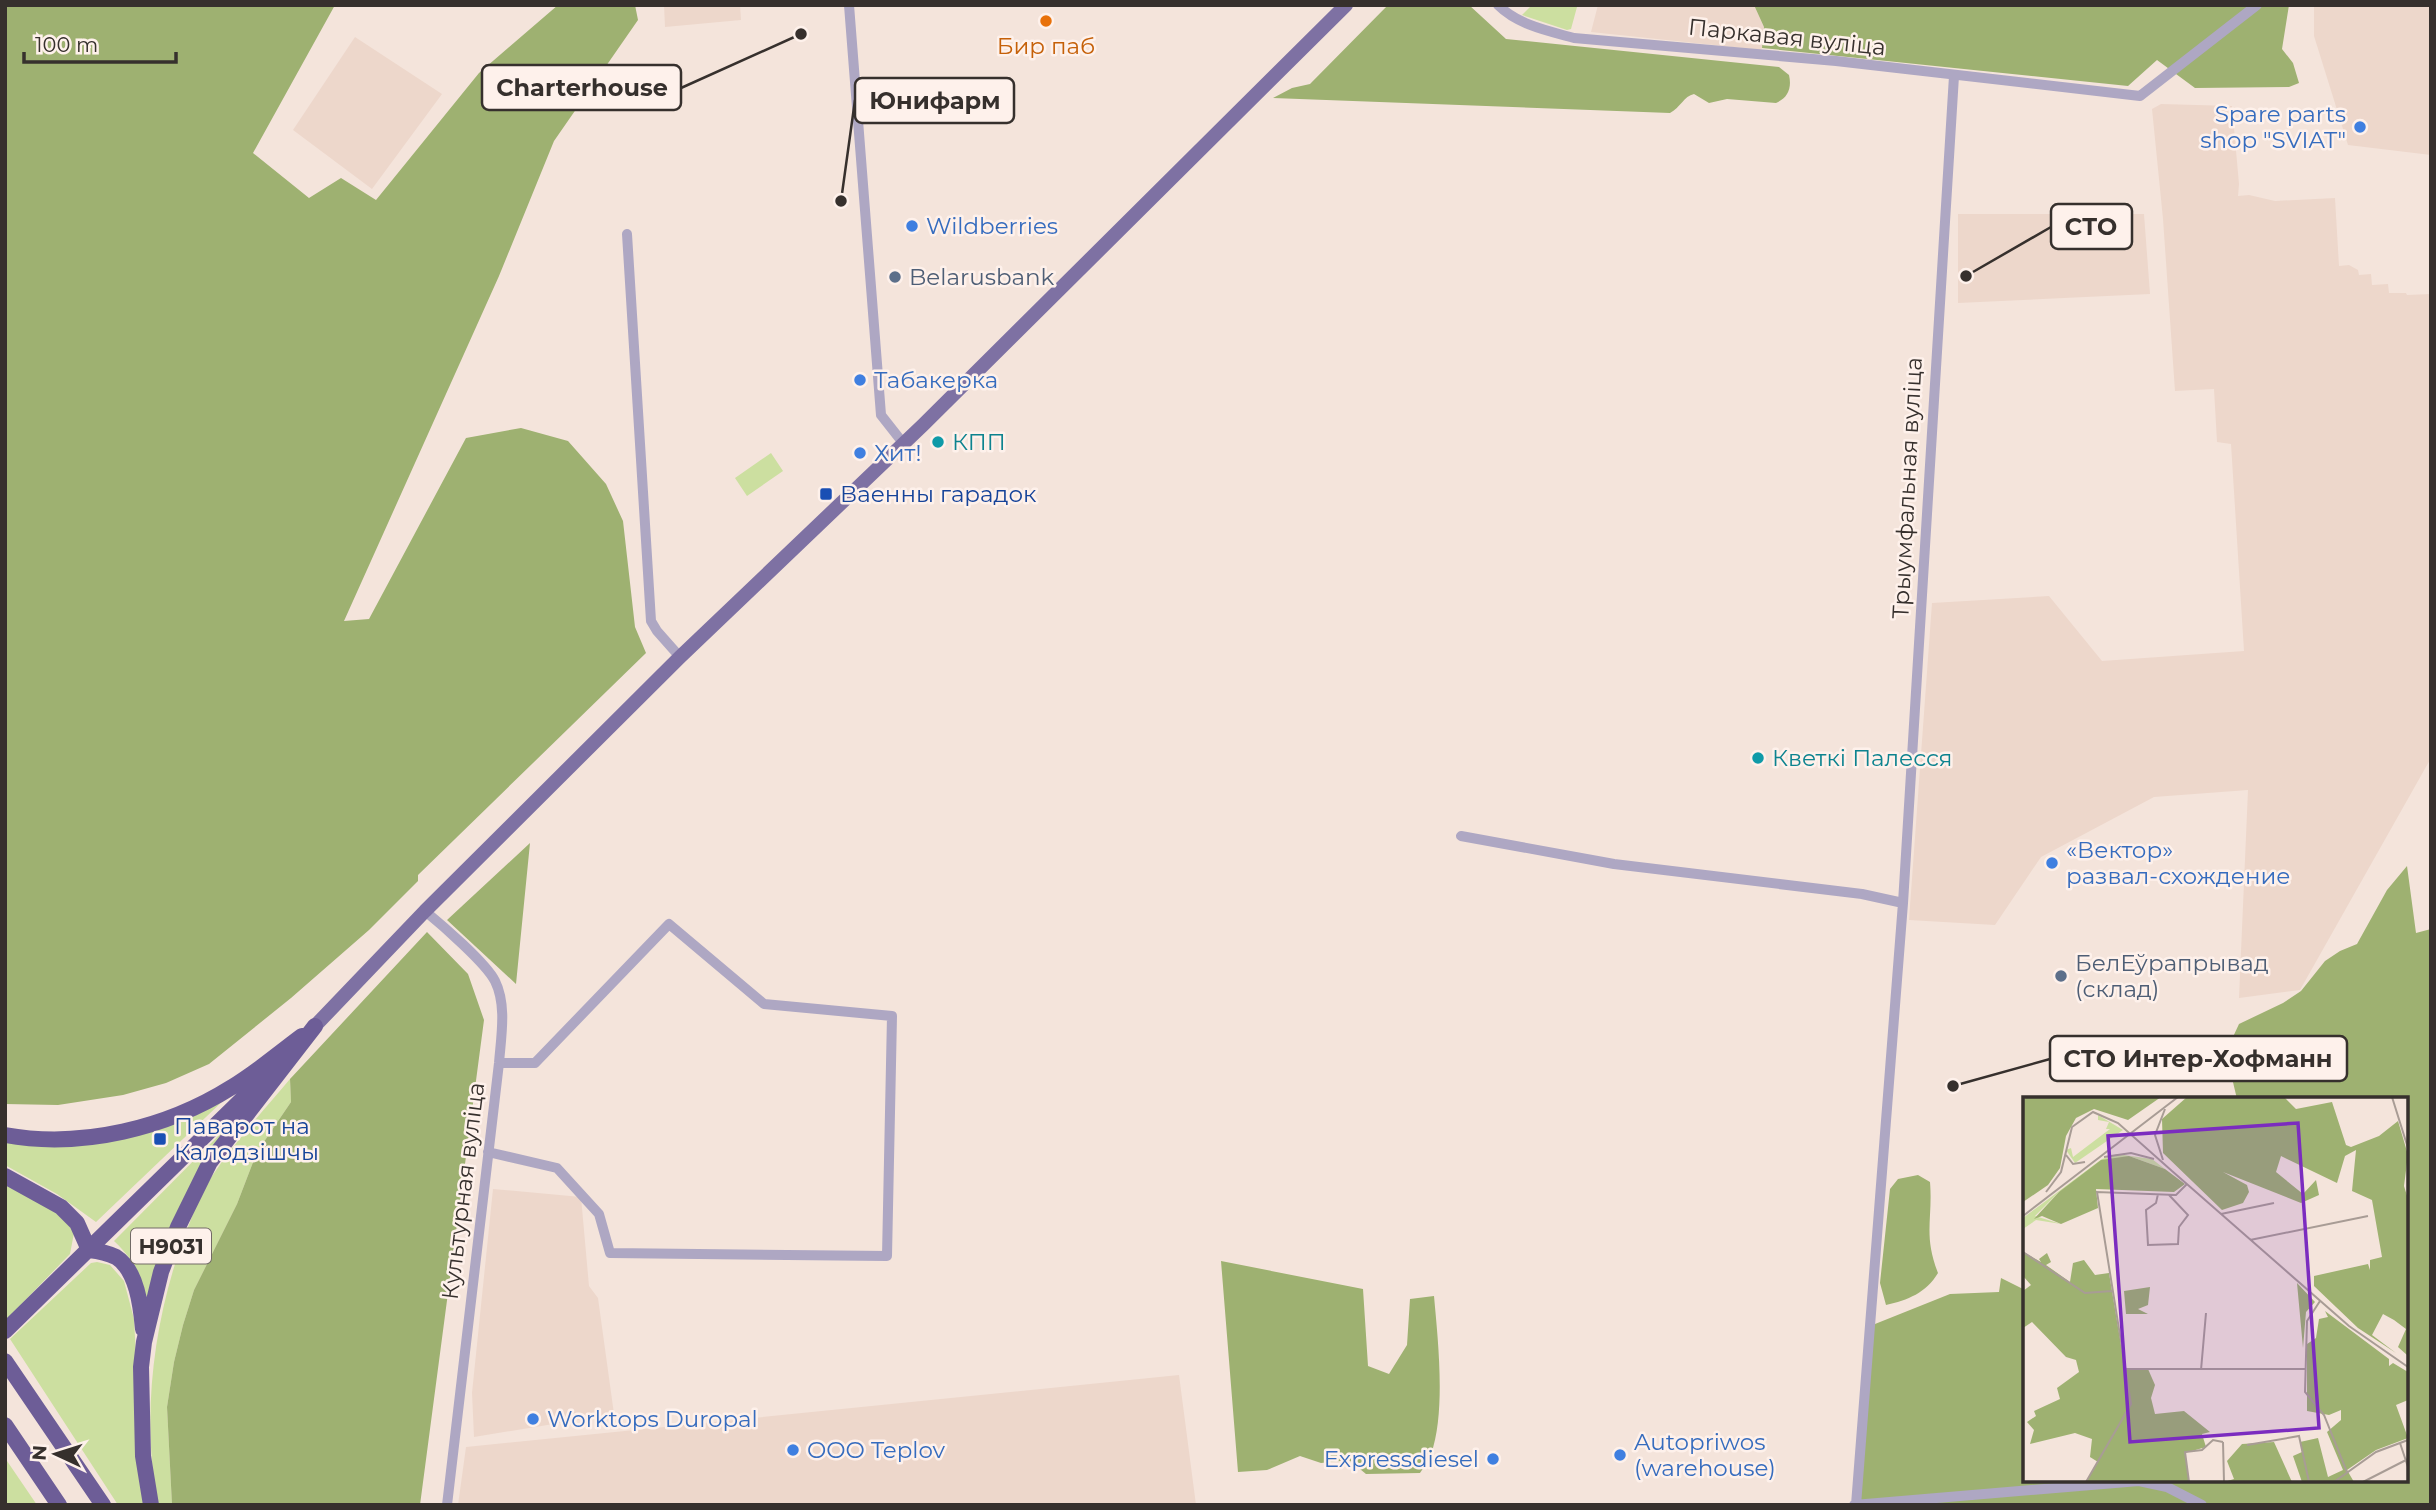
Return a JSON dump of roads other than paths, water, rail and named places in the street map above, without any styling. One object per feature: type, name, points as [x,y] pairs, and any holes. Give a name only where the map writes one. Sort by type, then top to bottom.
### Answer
[{"type":"highway","name":"Н9031","points":[[5,1135],[57,1139],[94,1136],[126,1131],[161,1121],[194,1108],[233,1087],[315,1026]]},
{"type":"highway","name":"Н9031","points":[[5,1331],[315,1026]]},
{"type":"highway","name":"Н9031","points":[[144,1342],[162,1272],[178,1227],[210,1162],[315,1026]]},
{"type":"highway","points":[[5,1177],[61,1207],[77,1223],[89,1250]]},
{"type":"highway","name":"Н9031","points":[[89,1250],[119,1258],[128,1269],[142,1313],[144,1342],[141,1427],[150,1505]]},
{"type":"highway","points":[[5,1361],[103,1505]]},
{"type":"highway","points":[[5,1425],[59,1505]]},
{"type":"main road","name":"Н9031","points":[[315,1026],[425,911],[680,657],[902,443],[1346,5]]},
{"type":"street","points":[[849,5],[881,415],[902,443]]},
{"type":"street","name":"Паркавая вуліца","points":[[1498,5],[1510,16],[1542,30],[1574,38],[1836,61],[2140,96],[2257,5]]},
{"type":"street","name":"Трыумфальная вуліца","points":[[1855,1505],[1903,903],[1954,76]]},
{"type":"street","points":[[627,234],[640,468],[652,621],[657,631],[680,657]]},
{"type":"street","points":[[1461,836],[1614,864],[1862,894],[1903,903]]},
{"type":"street","name":"Культурная вуліца","points":[[425,911],[475,958],[495,981],[502,1010],[499,1063],[447,1505]]},
{"type":"street","points":[[488,1152],[557,1168],[599,1214],[610,1253],[887,1256],[892,1016],[764,1004],[668,924],[535,1063],[499,1063]]},
{"type":"street","points":[[1855,1505],[2127,1482]]},
{"type":"street","points":[[2144,1482],[2167,1487],[2202,1505]]},
{"type":"place","name":"Бир паб","points":[[1046,21]]},
{"type":"place","name":"Charterhouse","points":[[801,34]]},
{"type":"place","name":"Spare parts shop \"SVIAT\"","points":[[2360,127]]},
{"type":"place","name":"Юнифарм","points":[[841,201]]},
{"type":"place","name":"Wildberries","points":[[912,226]]},
{"type":"place","name":"СТО","points":[[1966,276]]},
{"type":"place","name":"Belarusbank","points":[[895,277]]},
{"type":"place","name":"Табакерка","points":[[860,380]]},
{"type":"place","name":"КПП","points":[[938,442]]},
{"type":"place","name":"Хит!","points":[[860,453]]},
{"type":"place","name":"Ваенны гарадок","points":[[826,494]]},
{"type":"place","name":"Кветкі Палесся","points":[[1758,758]]},
{"type":"place","name":"«Вектор» развал-схождение","points":[[2052,863]]},
{"type":"place","name":"БелЕўрапрывад (склад)","points":[[2061,976]]},
{"type":"place","name":"СТО Интер-Хофманн","points":[[1953,1086]]},
{"type":"place","name":"Паварот на Калодзішчы","points":[[160,1139]]},
{"type":"place","name":"Worktops Duropal","points":[[533,1419]]},
{"type":"place","name":"OOO Teplov","points":[[793,1450]]},
{"type":"place","name":"Autopriwos (warehouse)","points":[[1620,1455]]},
{"type":"place","name":"Expressdiesel","points":[[1493,1459]]}]
